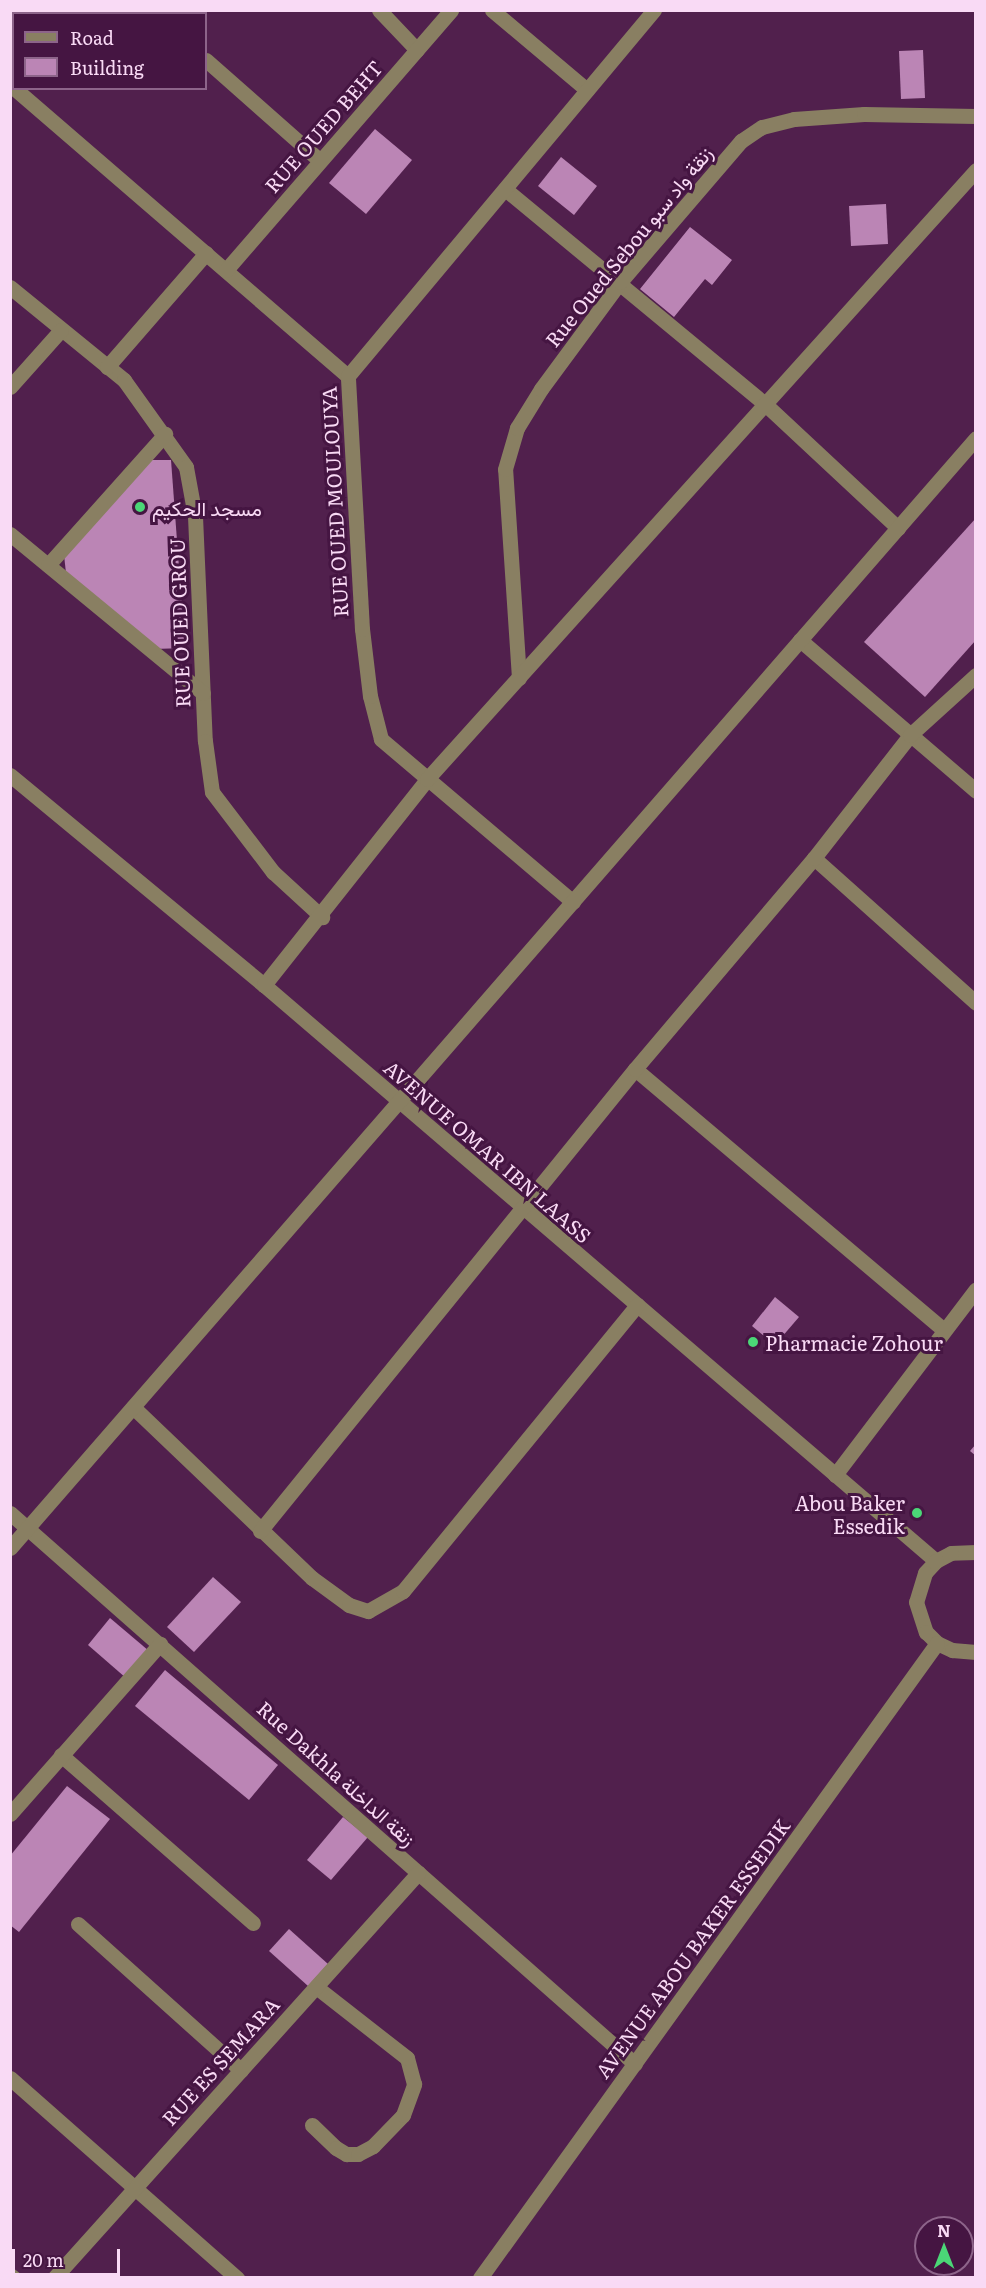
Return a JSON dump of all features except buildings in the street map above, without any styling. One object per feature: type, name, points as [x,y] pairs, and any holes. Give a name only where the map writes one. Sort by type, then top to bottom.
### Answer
[{"type":"street","points":[[379,10],[417,50]]},
{"type":"street","name":"RUE OUED BEHT","points":[[226,270],[451,10]]},
{"type":"street","points":[[492,10],[587,90]]},
{"type":"street","name":"RUE OUED MOULOUYA","points":[[573,902],[381,739],[370,696],[362,629],[348,376],[654,10]]},
{"type":"street","points":[[207,61],[320,161]]},
{"type":"street","points":[[16,90],[348,376]]},
{"type":"street","name":"Rue Oued Sebou زنقة واد سبو","points":[[519,678],[505,469],[517,428],[540,389],[620,282],[741,141],[762,127],[794,119],[864,114],[975,116]]},
{"type":"street","points":[[264,985],[321,917],[427,779],[975,170]]},
{"type":"street","points":[[505,189],[765,404],[898,528]]},
{"type":"street","points":[[108,367],[206,253]]},
{"type":"street","name":"RUE OUED GROU","points":[[10,287],[124,380],[165,434],[186,467],[195,516],[203,693],[212,792],[273,872],[321,917]]},
{"type":"street","points":[[10,387],[61,330]]},
{"type":"street","points":[[48,565],[165,434]]},
{"type":"street","points":[[10,1548],[975,438]]},
{"type":"street","points":[[10,534],[203,693]]},
{"type":"street","points":[[800,640],[975,791]]},
{"type":"street","points":[[260,1531],[521,1207],[814,858],[910,735],[975,675]]},
{"type":"street","points":[[10,796],[16,779]]},
{"type":"street","name":"AVENUE OMAR IBN LAASS","points":[[16,779],[264,985],[936,1561]]},
{"type":"street","points":[[814,858],[975,1003]]},
{"type":"street","points":[[635,1069],[944,1330]]},
{"type":"street","points":[[836,1475],[975,1289]]},
{"type":"street","points":[[133,1407],[260,1531],[312,1578],[349,1605],[368,1611],[385,1604],[417,1575],[637,1305]]},
{"type":"street","name":"Rue Dakhla زنقة الداخلة","points":[[10,1513],[635,2064]]},
{"type":"street","points":[[975,1552],[951,1553],[936,1561],[925,1572],[916,1602],[923,1625],[937,1643],[952,1650],[975,1652]]},
{"type":"street","name":"AVENUE ABOU BAKER ESSEDIK","points":[[480,2277],[937,1643]]},
{"type":"street","points":[[10,1814],[160,1644]]},
{"type":"street","points":[[61,1755],[253,1923]]},
{"type":"street","name":"RUE ES SEMARA","points":[[54,2277],[418,1873]]},
{"type":"street","points":[[78,1924],[241,2070]]},
{"type":"street","points":[[312,2125],[336,2148],[346,2154],[358,2154],[373,2146],[403,2115],[414,2084],[407,2058],[316,1987]]},
{"type":"street","points":[[10,2078],[136,2185],[237,2277]]},
{"type":"place","name":"مسجد الحكيم","points":[[140,507]]},
{"type":"place","name":"Pharmacie Zohour","points":[[753,1342]]},
{"type":"place","name":"Abou Baker Essedik","points":[[917,1513]]}]
